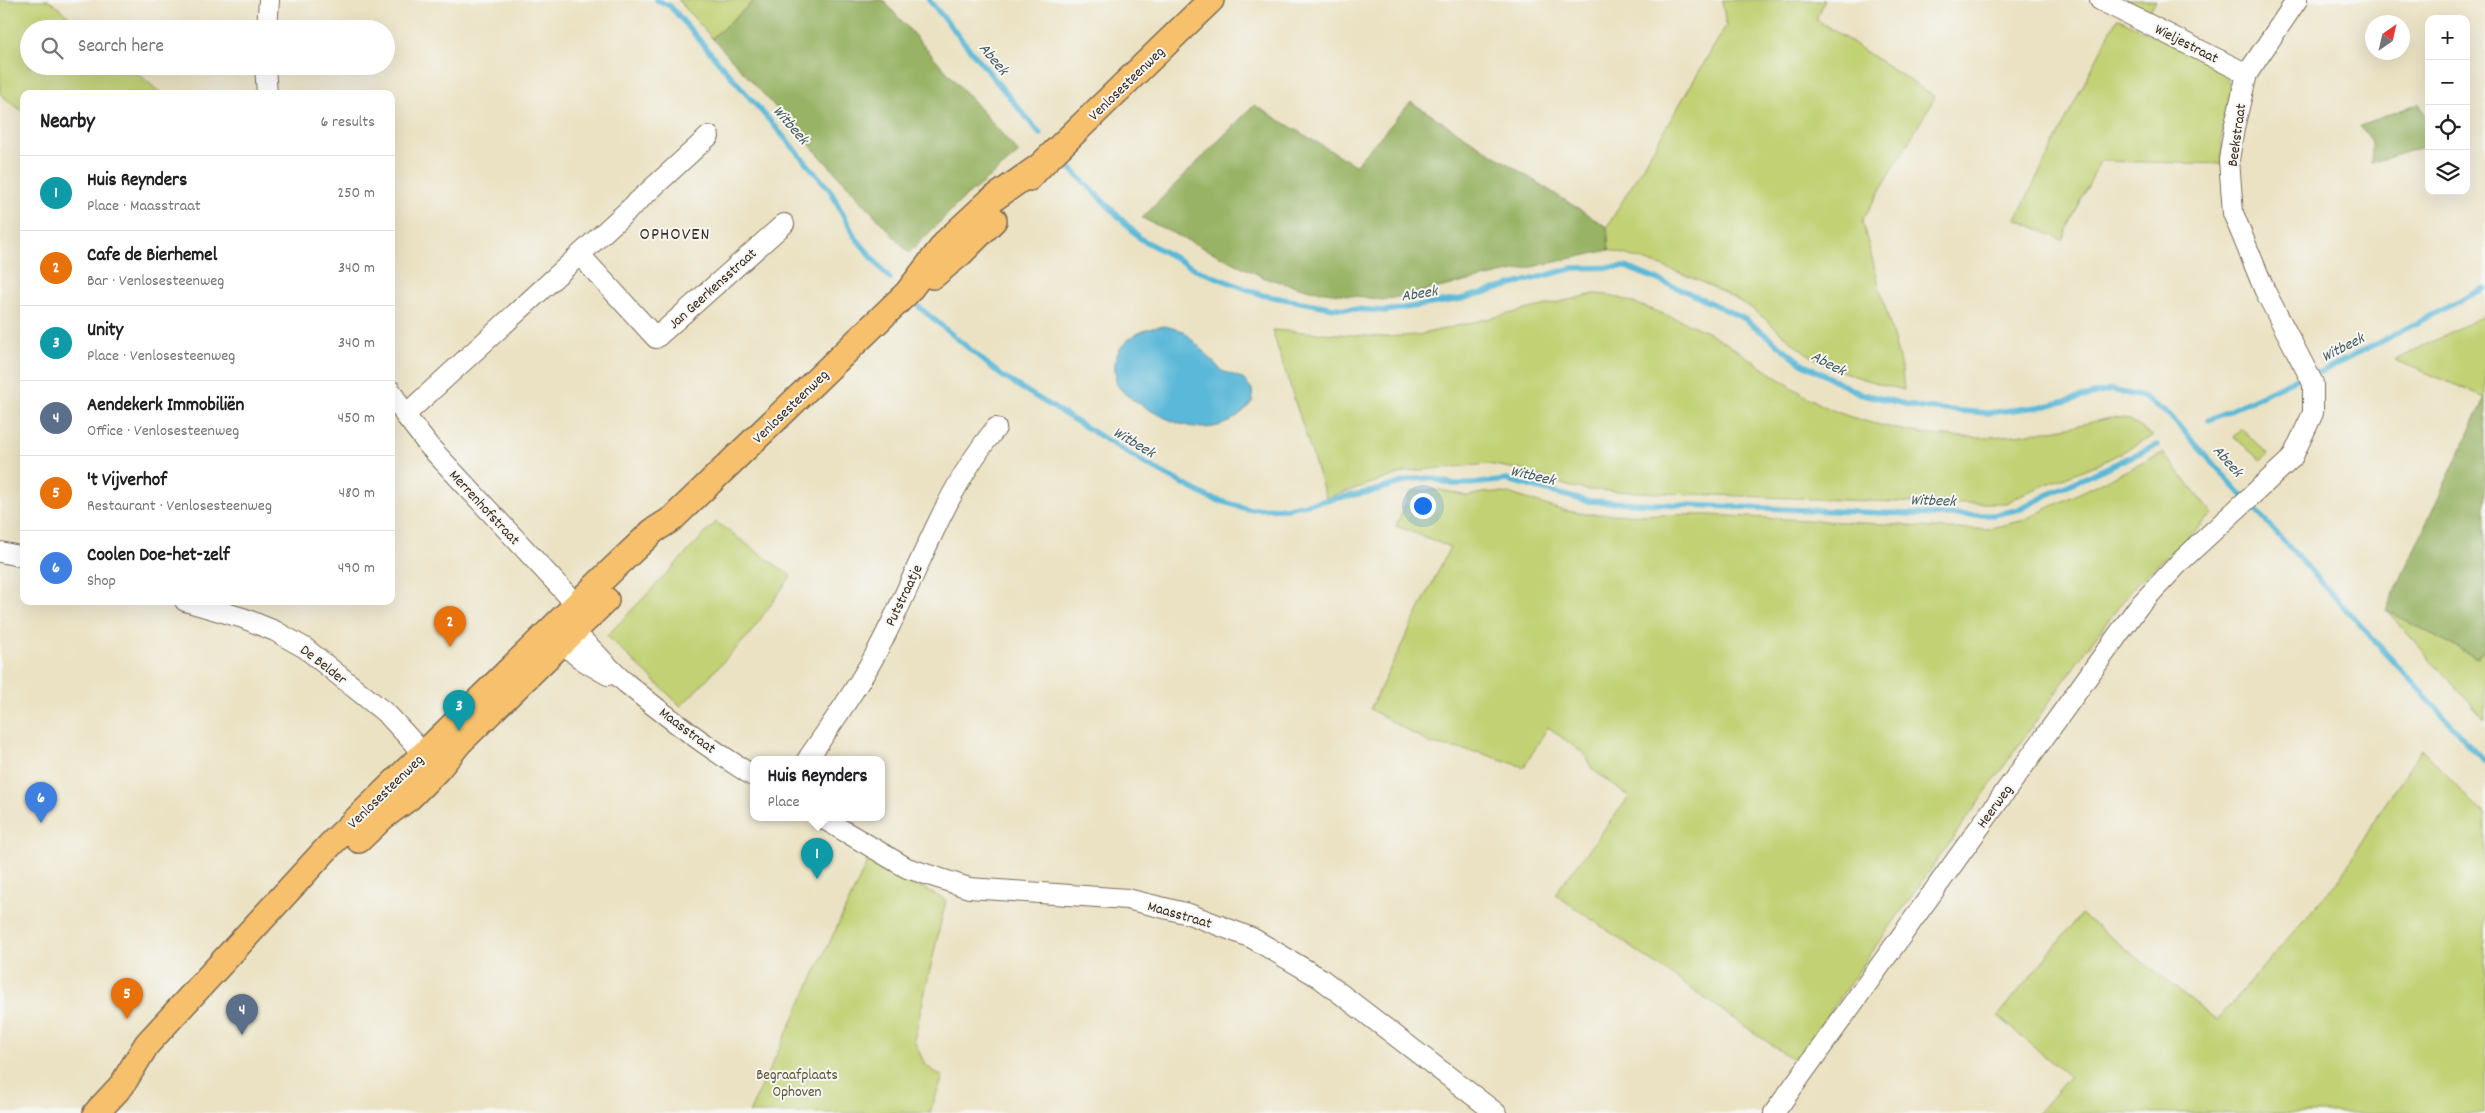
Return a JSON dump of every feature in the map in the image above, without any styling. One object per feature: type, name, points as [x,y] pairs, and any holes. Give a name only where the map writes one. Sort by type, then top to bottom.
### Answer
[{"type":"main road","name":"Venlosesteenweg","points":[[96,1113],[122,1085],[147,1044],[331,844],[431,761],[571,624],[653,531],[672,519],[907,293],[961,253],[1002,212],[1040,166],[1212,0]]},
{"type":"street","points":[[268,20],[269,0]]},
{"type":"street","name":"Wieljestraat","points":[[2100,0],[2247,74]]},
{"type":"street","name":"Beekstraat","points":[[2297,0],[2247,74],[2234,128],[2229,160],[2233,213],[2265,291],[2313,383]]},
{"type":"street","points":[[266,75],[267,90]]},
{"type":"street","points":[[405,415],[709,136]]},
{"type":"street","name":"Jan Geerkensstraat","points":[[580,255],[656,338],[784,224]]},
{"type":"street","name":"Heerweg","points":[[1774,1113],[2138,608],[2181,561],[2292,458],[2313,413],[2313,383]]},
{"type":"street","name":"Merrenhofstraat","points":[[395,398],[405,415],[429,446],[571,624]]},
{"type":"street","name":"Putstraatje","points":[[810,756],[875,655],[928,544],[976,452],[996,428]]},
{"type":"street","points":[[0,552],[20,556]]},
{"type":"street","name":"De Belder","points":[[199,605],[243,618],[275,631],[306,648],[388,715],[431,761]]},
{"type":"street","name":"Maasstraat","points":[[571,624],[577,657],[609,676],[624,682],[694,736],[750,774]]},
{"type":"street","name":"Maasstraat","points":[[827,821],[907,868],[969,888],[1127,899],[1189,914],[1252,938],[1320,978],[1496,1113]]},
{"type":"green space","points":[[0,0],[49,0],[73,20],[20,20],[20,75],[140,75],[157,90],[20,90],[20,110],[0,94]]},
{"type":"green space","points":[[678,0],[755,0],[712,38]]},
{"type":"green space","points":[[755,0],[883,0],[1019,153],[963,199],[909,253],[712,38]]},
{"type":"green space","points":[[1722,0],[1825,0],[1816,19],[1935,97],[1862,221],[1902,370],[1904,390],[1853,376],[1816,359],[1754,310],[1713,287],[1662,266],[1609,250],[1607,227],[1726,26]]},
{"type":"green space","points":[[2113,0],[2156,0],[2147,16]]},
{"type":"green space","points":[[2117,18],[2217,66],[2225,76],[2231,91],[2223,121],[2223,164],[2100,161],[2062,240],[2016,219]]},
{"type":"green space","points":[[1411,102],[1607,227],[1609,250],[1384,300],[1310,290],[1265,278],[1142,218],[1254,105],[1355,165]]},
{"type":"green space","points":[[2419,103],[2425,114],[2425,146],[2371,163],[2372,143],[2360,126]]},
{"type":"green space","points":[[1594,294],[1608,295],[1626,300],[1701,329],[1827,408],[1880,425],[1941,436],[1970,437],[2027,434],[2115,417],[2128,419],[2153,436],[2103,462],[2020,495],[2007,503],[1918,503],[1588,490],[1571,487],[1522,470],[1488,464],[1409,471],[1326,498],[1272,330],[1384,337],[1418,335]]},
{"type":"green space","points":[[2485,315],[2485,397],[2395,360]]},
{"type":"green space","points":[[2485,397],[2485,649],[2477,658],[2386,610]]},
{"type":"green space","points":[[2241,429],[2268,454],[2261,461],[2234,437]]},
{"type":"green space","points":[[2163,453],[2213,514],[2136,584],[2091,643],[1795,1061],[1555,894],[1629,797],[1592,769],[1584,754],[1548,727],[1524,767],[1481,753],[1431,744],[1370,709],[1450,547],[1396,526],[1411,491],[1442,490],[1467,496],[1487,492],[1511,494],[1561,510],[1586,514],[1710,515],[1944,529],[1986,529],[2021,521]]},
{"type":"green space","points":[[716,522],[791,576],[749,635],[681,706],[607,636]]},
{"type":"green space","points":[[2386,610],[2477,658],[2485,649],[2485,720]]},
{"type":"green space","points":[[2422,749],[2485,815],[2485,1113],[2038,1113],[2069,1077],[1998,1016],[2081,914],[2217,1020],[2341,877],[2381,810]]},
{"type":"green space","name":"Begraafplaats Ophoven","points":[[869,859],[882,868],[946,900],[914,1040],[925,1065],[943,1077],[930,1112],[932,1113],[749,1113]]},
{"type":"water","points":[[1165,326],[1184,331],[1222,371],[1242,378],[1252,389],[1253,401],[1229,422],[1203,428],[1176,423],[1162,417],[1124,393],[1116,381],[1115,361],[1118,352],[1123,345],[1137,334],[1156,327]]},
{"type":"waterway","name":"Witbeek","points":[[657,0],[670,6],[830,190],[855,237],[890,279]]},
{"type":"waterway","name":"Abeek","points":[[929,0],[1040,134]]},
{"type":"waterway","name":"Abeek","points":[[1069,167],[1141,239],[1197,270],[1262,295],[1334,308],[1386,311],[1461,299],[1573,268],[1626,267],[1685,291],[1745,319],[1802,363],[1859,393],[1922,408],[1987,413],[2046,406],[2111,390],[2143,397],[2169,415],[2485,762]]},
{"type":"waterway","name":"Witbeek","points":[[2313,373],[2321,372],[2485,288]]},
{"type":"waterway","name":"Witbeek","points":[[919,307],[1002,376],[1144,463],[1210,498],[1248,509],[1286,508],[1374,491],[1413,479],[1431,478],[1452,484],[1507,480],[1586,501],[1934,515],[1993,515],[2021,509],[2055,491],[2157,445]]},
{"type":"waterway","name":"Witbeek","points":[[2209,420],[2304,375]]},
{"type":"place","name":"Cafe de Bierhemel","points":[[450,647]]},
{"type":"place","name":"Unity","points":[[459,731]]},
{"type":"place","name":"Coolen Doe-het-zelf","points":[[41,823]]},
{"type":"place","name":"Huis Reynders","points":[[817,879]]},
{"type":"place","name":"'t Vijverhof","points":[[127,1019]]},
{"type":"place","name":"Aendekerk Immobiliën","points":[[242,1035]]},
{"type":"district","name":"OPHOVEN","points":[[675,233]]}]
